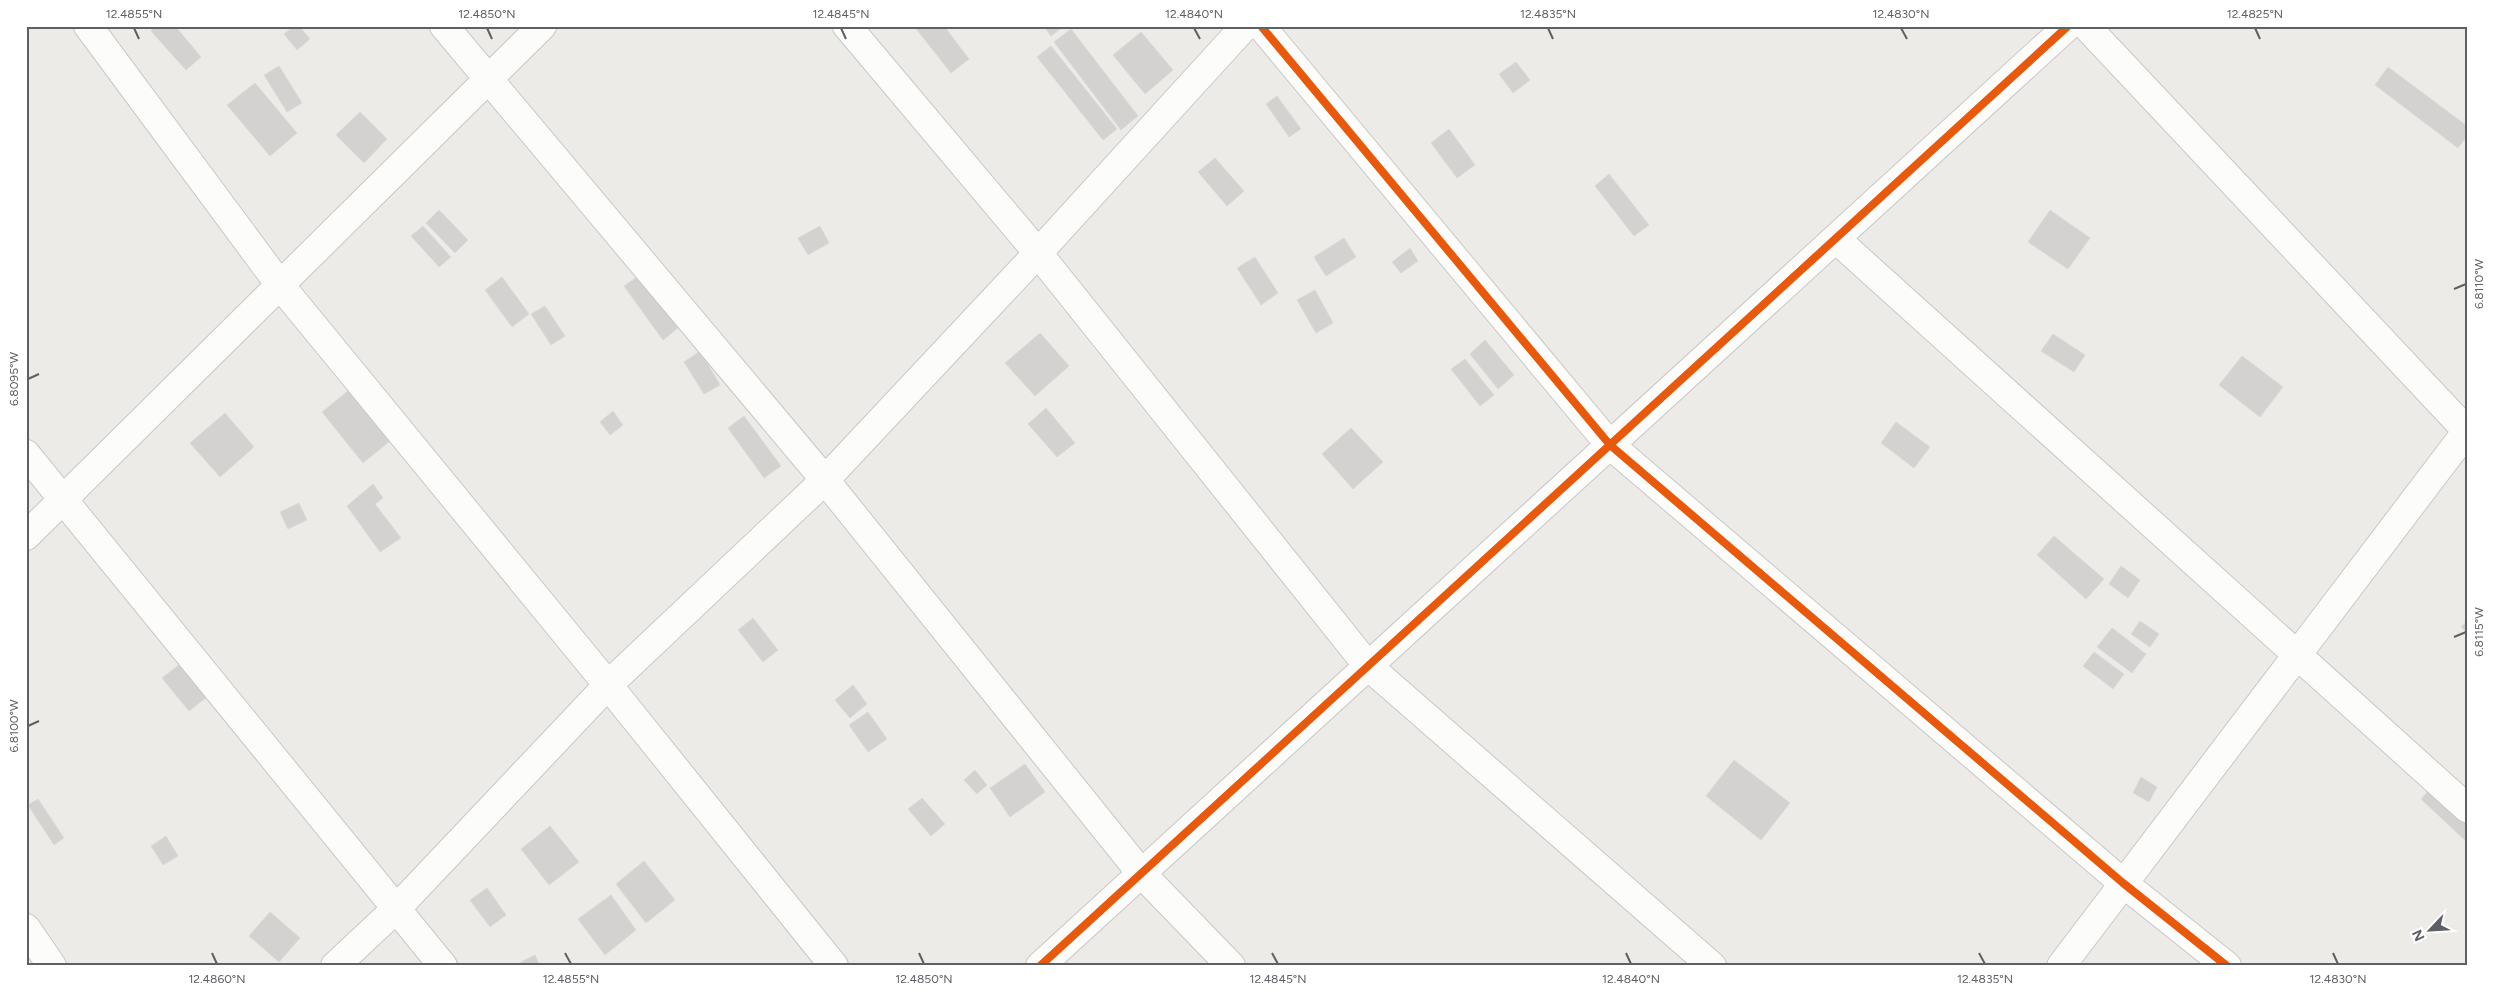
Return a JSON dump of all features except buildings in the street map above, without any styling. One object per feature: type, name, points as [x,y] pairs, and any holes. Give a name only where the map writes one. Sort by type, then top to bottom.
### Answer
[{"type":"street","points":[[88,26],[280,285],[608,685],[834,966]]},
{"type":"street","points":[[444,26],[826,480],[1141,873],[1231,966]]},
{"type":"street","points":[[26,536],[542,26]]},
{"type":"street","points":[[847,26],[1038,253],[1368,666],[1712,966]]},
{"type":"street","points":[[335,966],[397,908],[608,685],[826,480],[1038,253],[1245,26]]},
{"type":"street","points":[[1262,26],[1610,445],[2123,883],[2228,966]]},
{"type":"street","points":[[1040,966],[2068,26]]},
{"type":"street","points":[[2061,966],[2296,653],[2467,431],[2086,26]]},
{"type":"street","points":[[1836,239],[2467,808]]},
{"type":"street","points":[[26,454],[443,966]]},
{"type":"street","points":[[26,928],[52,966]]},
{"type":"cycle path","points":[[1261,26],[1610,445],[2123,883],[2227,966]]},
{"type":"cycle path","points":[[1040,966],[2068,26]]}]
